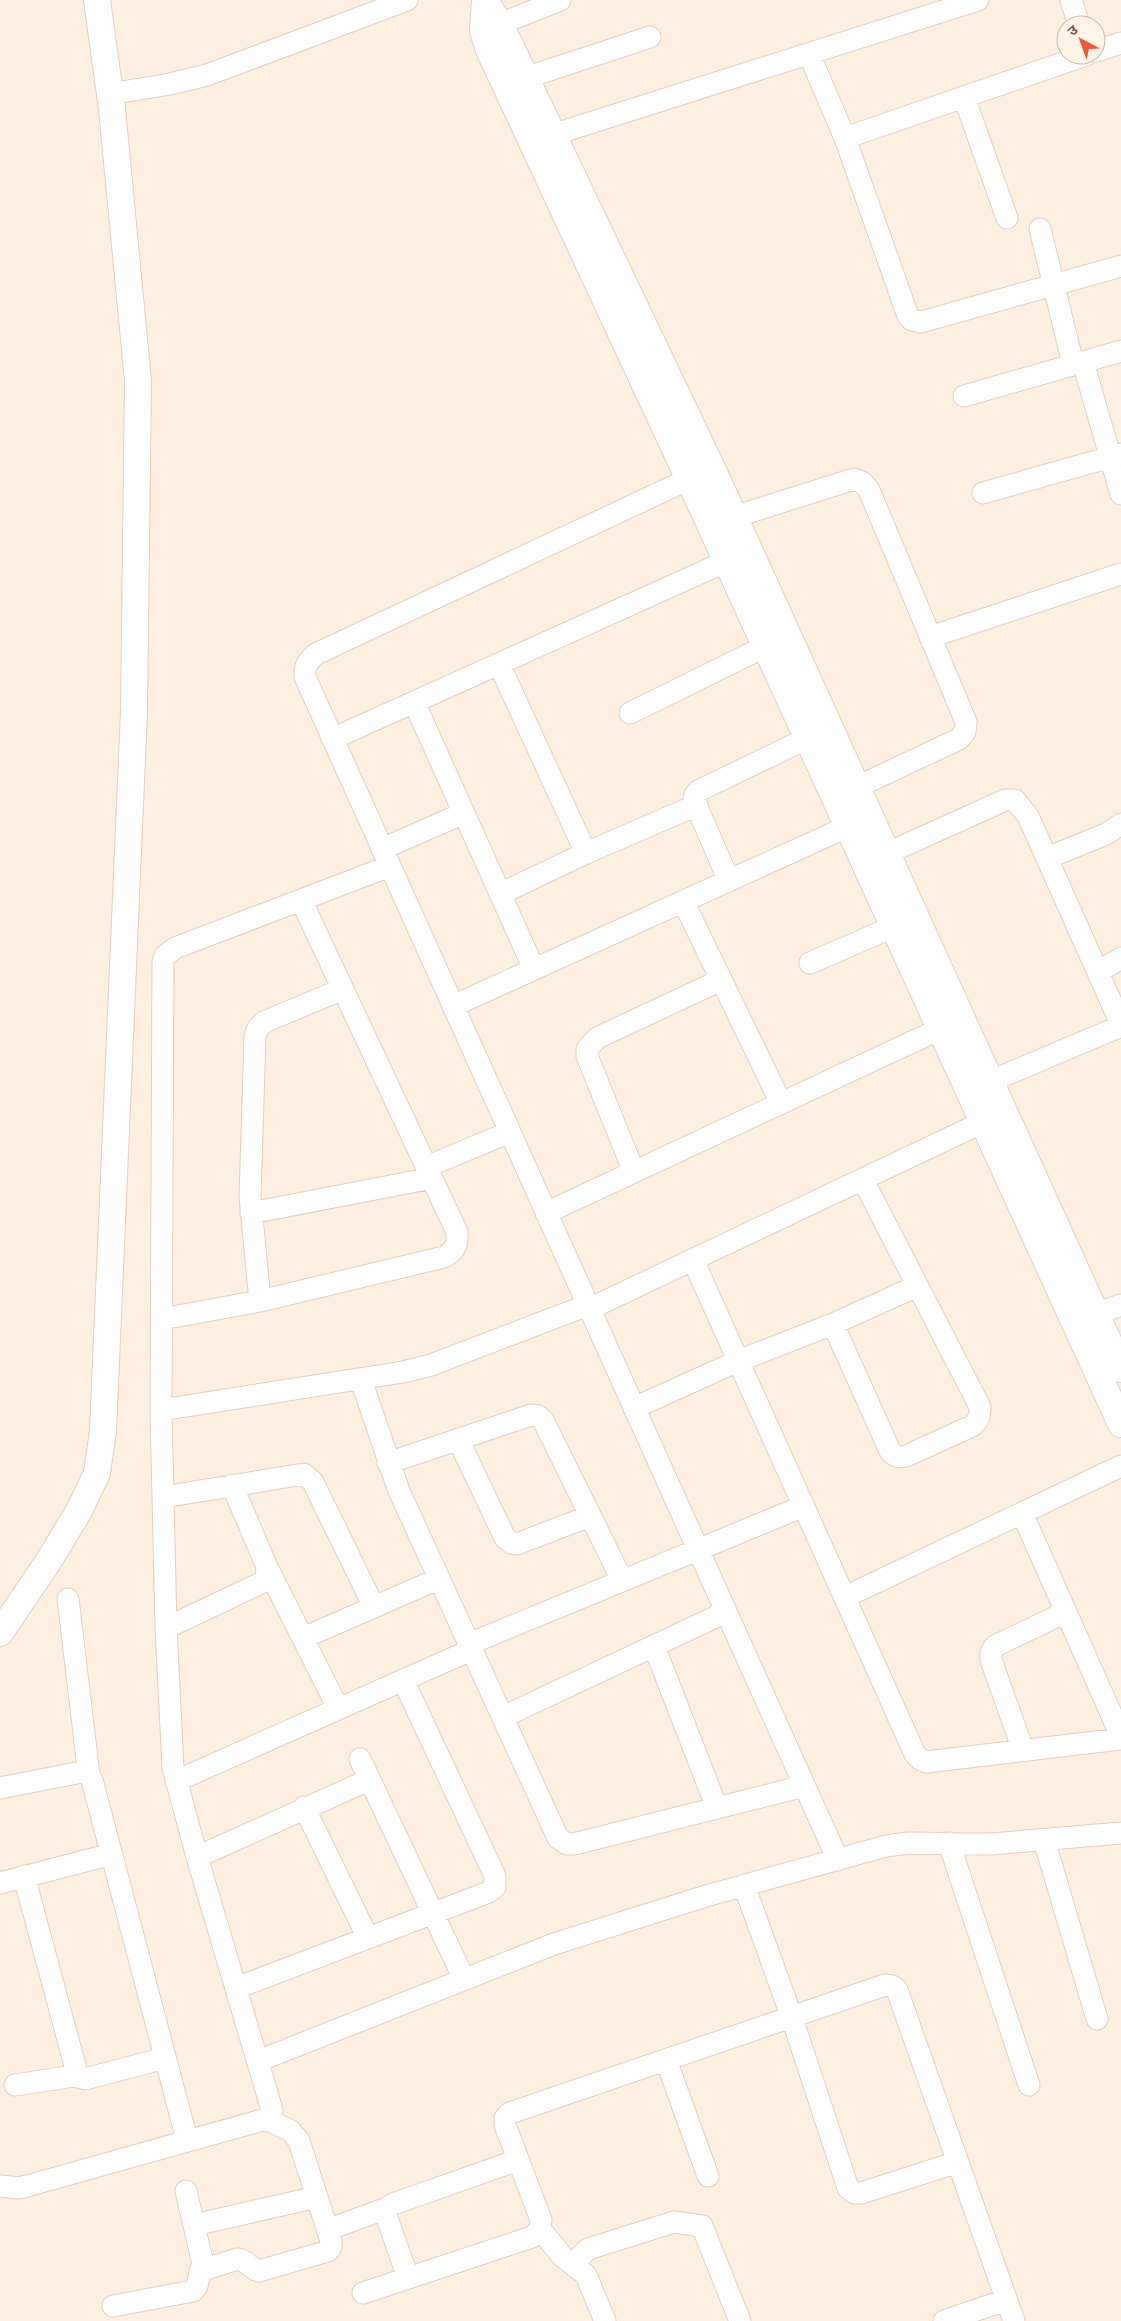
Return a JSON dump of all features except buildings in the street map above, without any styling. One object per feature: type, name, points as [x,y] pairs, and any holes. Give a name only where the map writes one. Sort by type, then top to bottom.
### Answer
[{"type":"street","points":[[0,1633],[48,1562],[79,1511],[97,1473],[103,1431],[134,712],[138,381],[110,94],[97,0]]},
{"type":"street","points":[[110,94],[198,78],[407,0]]},
{"type":"street","points":[[491,27],[560,0]]},
{"type":"street","points":[[552,135],[978,0]]},
{"type":"street","points":[[1071,0],[1076,15]]},
{"type":"street","points":[[485,1],[491,27],[488,50],[689,479],[942,1028],[980,1085]]},
{"type":"street","points":[[491,27],[525,78],[734,517],[888,853],[980,1085],[1096,1314],[1121,1369]]},
{"type":"street","points":[[525,78],[650,37]]},
{"type":"street","points":[[1106,48],[1121,43]]},
{"type":"street","points":[[809,54],[845,138],[908,316],[912,320],[922,322],[1121,266]]},
{"type":"street","points":[[845,138],[1057,65]]},
{"type":"street","points":[[964,97],[1007,218]]},
{"type":"street","points":[[1040,229],[1052,286],[1078,363],[1115,456],[1121,494]]},
{"type":"street","points":[[964,396],[1121,351]]},
{"type":"street","points":[[983,493],[1115,456]]},
{"type":"street","points":[[689,479],[316,654],[308,661],[304,669],[305,677],[332,739],[838,1860]]},
{"type":"street","points":[[734,517],[854,479],[862,482],[869,490],[966,722],[965,732],[959,739],[857,787]]},
{"type":"street","points":[[332,739],[727,561]]},
{"type":"street","points":[[930,637],[1121,574]]},
{"type":"street","points":[[630,713],[766,646]]},
{"type":"street","points":[[499,664],[586,853]]},
{"type":"street","points":[[414,702],[534,969]]},
{"type":"street","points":[[729,880],[697,805],[695,795],[698,791],[808,738]]},
{"type":"street","points":[[888,853],[1005,800],[1015,800],[1022,806],[1028,816],[1121,1025],[980,1085]]},
{"type":"street","points":[[500,894],[586,853],[697,805]]},
{"type":"street","points":[[0,2186],[20,2188],[266,2119],[270,2116],[272,2110],[197,1857],[173,1768],[166,1628],[161,1410],[163,962],[166,956],[175,948],[301,900],[386,858],[464,813]]},
{"type":"street","points":[[1047,858],[1106,834],[1121,824]]},
{"type":"street","points":[[453,1006],[849,826]]},
{"type":"street","points":[[162,1319],[260,1301],[444,1257],[453,1252],[458,1241],[457,1232],[301,900]]},
{"type":"street","points":[[683,901],[781,1103]]},
{"type":"street","points":[[810,963],[895,926]]},
{"type":"street","points":[[1098,972],[1121,958]]},
{"type":"street","points":[[634,1172],[587,1056],[588,1049],[597,1038],[721,980]]},
{"type":"street","points":[[260,1301],[251,1213],[255,1045],[258,1028],[271,1018],[342,989]]},
{"type":"street","points":[[546,1213],[942,1028]]},
{"type":"street","points":[[161,1410],[361,1380],[431,1365],[588,1307],[693,1260],[995,1117]]},
{"type":"street","points":[[995,1117],[1121,1424]]},
{"type":"street","points":[[251,1213],[429,1172],[510,1132]]},
{"type":"street","points":[[833,1324],[890,1451],[894,1456],[900,1458],[906,1456],[972,1426],[980,1415],[980,1407],[863,1180]]},
{"type":"street","points":[[693,1260],[915,1754],[926,1762],[1121,1737],[1022,1513]]},
{"type":"street","points":[[634,1408],[738,1361],[833,1324],[917,1286]]},
{"type":"street","points":[[1096,1314],[1121,1305]]},
{"type":"street","points":[[361,1380],[388,1463],[438,1579],[558,1838],[563,1842],[574,1844],[804,1786]]},
{"type":"street","points":[[388,1463],[530,1415],[538,1416],[543,1420],[622,1580]]},
{"type":"street","points":[[458,1439],[505,1538],[511,1543],[517,1544],[590,1516]]},
{"type":"street","points":[[845,1597],[1121,1466]]},
{"type":"street","points":[[163,1497],[298,1473],[309,1476],[314,1482],[374,1607]]},
{"type":"street","points":[[232,1485],[267,1567],[338,1708]]},
{"type":"street","points":[[176,1781],[622,1580],[804,1506]]},
{"type":"street","points":[[166,1628],[263,1582],[266,1578],[267,1567]]},
{"type":"street","points":[[303,1638],[438,1579]]},
{"type":"street","points":[[68,1598],[88,1774],[92,1780],[112,1854],[186,2140]]},
{"type":"street","points":[[503,1717],[726,1612]]},
{"type":"street","points":[[1023,1750],[991,1660],[991,1652],[995,1646],[1066,1612]]},
{"type":"street","points":[[654,1646],[717,1808]]},
{"type":"street","points":[[236,1988],[433,1914],[489,1892],[495,1887],[496,1882],[403,1680]]},
{"type":"street","points":[[360,1759],[464,1980]]},
{"type":"street","points":[[0,1788],[82,1772],[88,1774]]},
{"type":"street","points":[[197,1857],[304,1807],[370,1780]]},
{"type":"street","points":[[304,1807],[368,1938]]},
{"type":"street","points":[[258,2061],[554,1944],[744,1885],[886,1846],[908,1843],[991,1844],[1121,1833]]},
{"type":"street","points":[[1044,1840],[1097,2019]]},
{"type":"street","points":[[949,1843],[1029,2085]]},
{"type":"street","points":[[0,1883],[112,1854]]},
{"type":"street","points":[[24,1876],[78,2077]]},
{"type":"street","points":[[744,1885],[792,2018],[848,2188],[854,2193],[861,2193],[958,2162]]},
{"type":"street","points":[[363,2294],[532,2237],[540,2229],[541,2220],[505,2125],[505,2118],[510,2113],[885,1985],[892,1986],[897,1990],[1014,2321]]},
{"type":"street","points":[[15,2085],[74,2076],[84,2078],[165,2058]]},
{"type":"street","points":[[666,2060],[708,2176]]},
{"type":"street","points":[[113,2306],[193,2291],[197,2286],[200,2270],[237,2259],[243,2259],[253,2269],[259,2271],[328,2251],[331,2247],[331,2241],[296,2136],[266,2119]]},
{"type":"street","points":[[327,2230],[388,2208],[392,2204],[518,2160]]},
{"type":"street","points":[[186,2191],[204,2268]]},
{"type":"street","points":[[194,2224],[317,2198]]},
{"type":"street","points":[[388,2208],[386,2215],[408,2278]]},
{"type":"street","points":[[573,2264],[588,2249],[674,2222],[702,2226],[740,2321]]},
{"type":"street","points":[[540,2229],[554,2247],[586,2275],[605,2321]]},
{"type":"street","points":[[944,2321],[1006,2300]]}]
